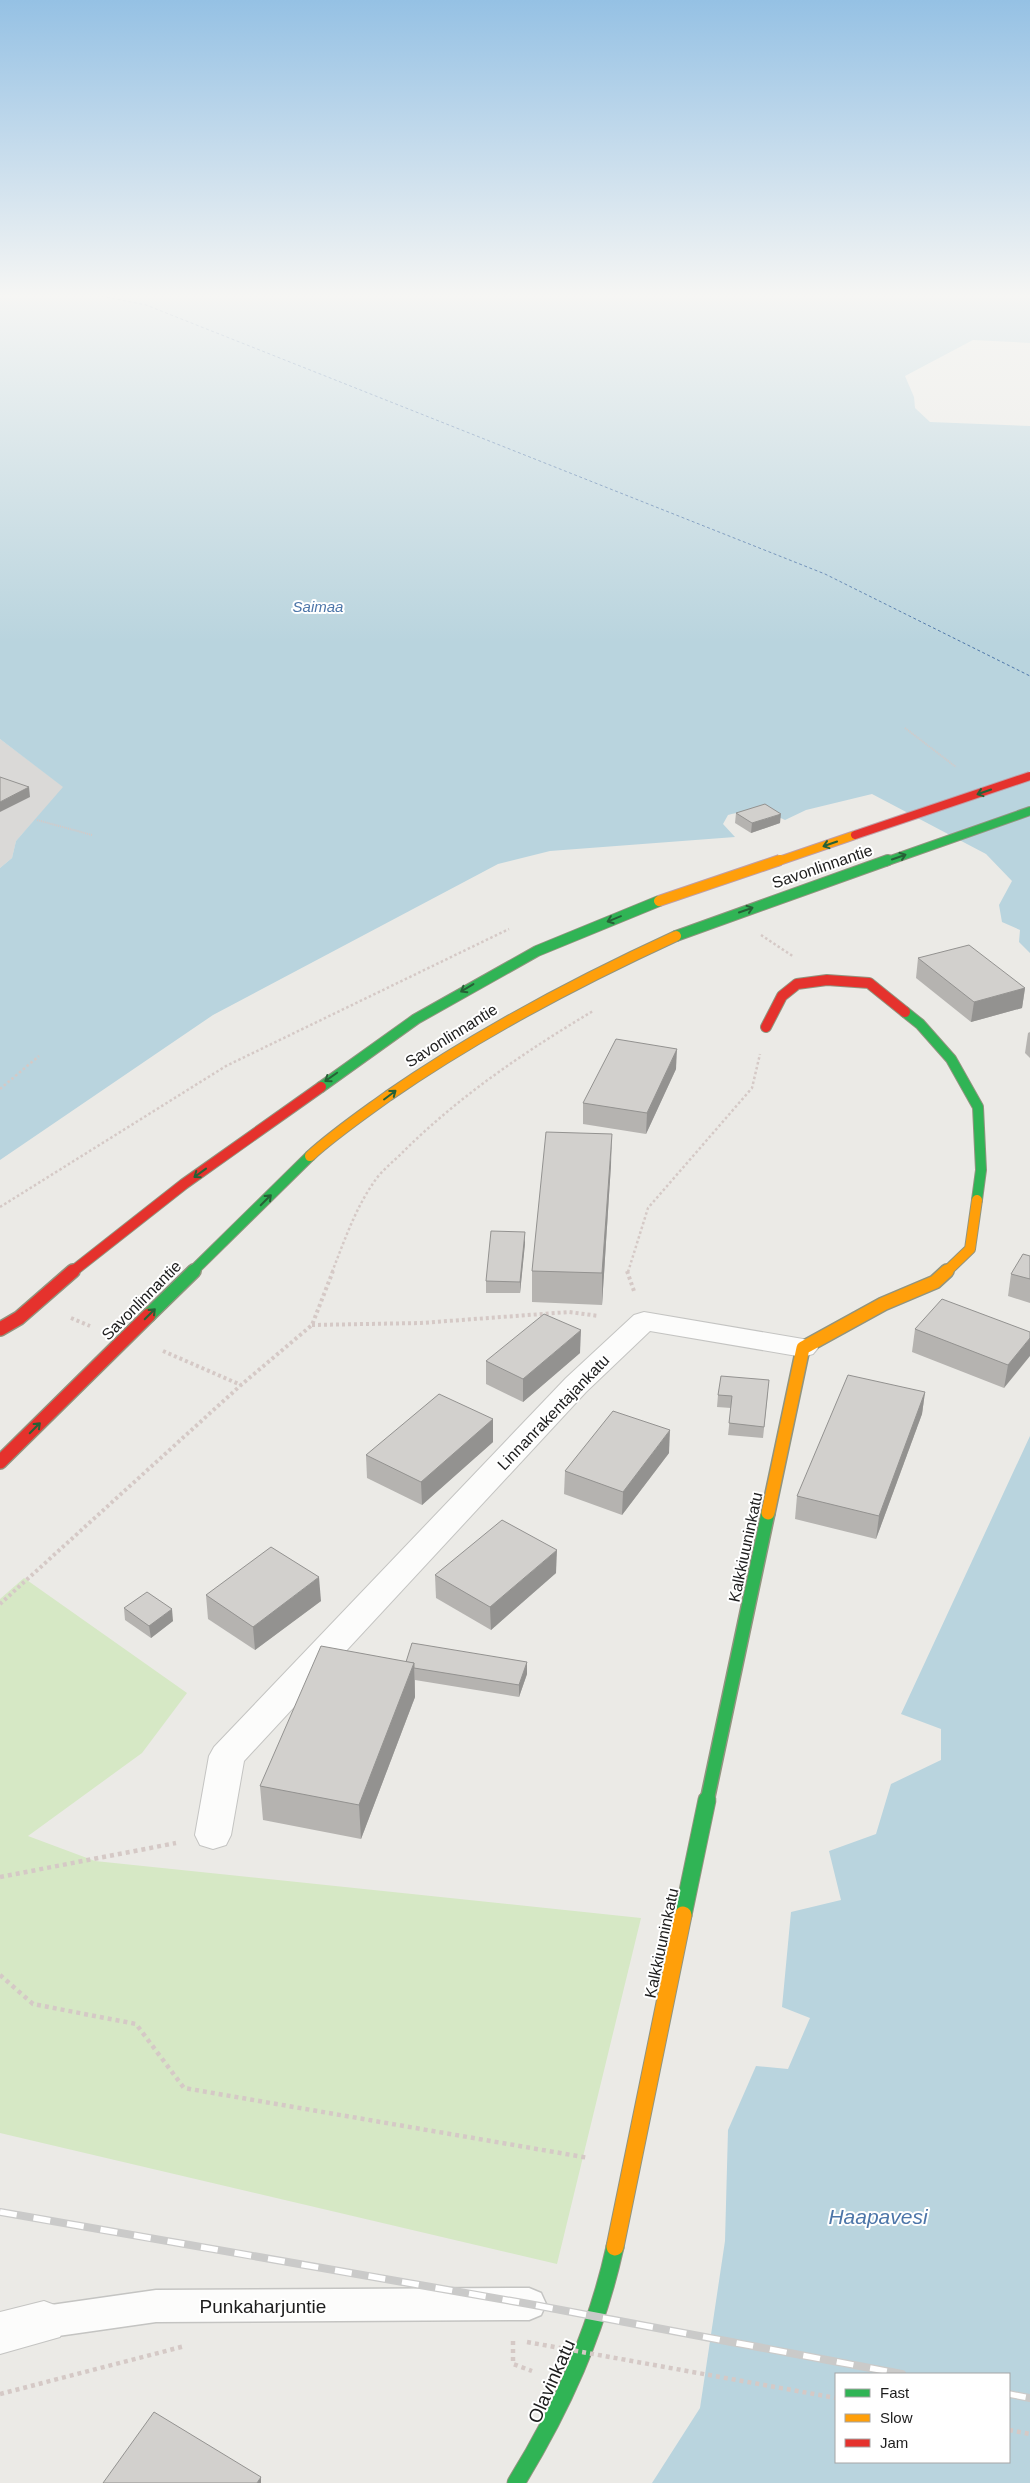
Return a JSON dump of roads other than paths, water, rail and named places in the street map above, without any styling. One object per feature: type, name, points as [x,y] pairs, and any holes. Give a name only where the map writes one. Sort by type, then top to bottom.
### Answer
[{"type":"main road","name":"Savonlinnantie","points":[[0,1329],[20,1318],[64,1278],[184,1184],[416,1019],[537,950],[659,901],[1030,776]]},
{"type":"main road","name":"Savonlinnantie","points":[[0,1462],[318,1149],[413,1078],[511,1017],[603,968],[700,926],[1030,812]]},
{"type":"main road","points":[[766,1027],[782,996],[797,984],[827,980],[869,983],[920,1024],[951,1059],[978,1107],[982,1170],[970,1249],[935,1282],[884,1304],[803,1348]]},
{"type":"main road","name":"Kalkkiuuninkatu","points":[[607,2289],[630,2165],[803,1348]]},
{"type":"main road","name":"Olavinkatu","points":[[516,2483],[546,2436],[572,2386],[607,2289]]},
{"type":"street","name":"Linnanrakentajankatu","points":[[213,1835],[227,1756],[576,1385],[644,1321],[803,1348]]},
{"type":"street","name":"Punkaharjuntie","points":[[0,2333],[44,2322]]},
{"type":"lane","name":"Punkaharjuntie","points":[[44,2322],[156,2306],[529,2304]]},
{"type":"water","name":"Saimaa","points":[[0,411],[918,411],[930,422],[1030,426],[1030,953],[1019,942],[1020,930],[1002,922],[999,905],[1012,881],[986,854],[872,794],[806,810],[785,820],[757,811],[736,813],[728,815],[723,824],[735,837],[550,851],[498,864],[213,1015],[0,1160],[0,868],[12,858],[16,841],[63,787],[0,739]]},
{"type":"water","name":"Haapavesi","points":[[1030,1436],[1030,2483],[652,2483],[700,2408],[725,2241],[728,2130],[756,2066],[788,2069],[810,2018],[782,2007],[791,1912],[841,1900],[829,1851],[876,1834],[891,1784],[941,1760],[941,1729],[901,1714]]},
{"type":"railway","points":[[0,2212],[529,2304],[897,2373]]},
{"type":"railway","points":[[1010,2394],[1030,2398]]}]
